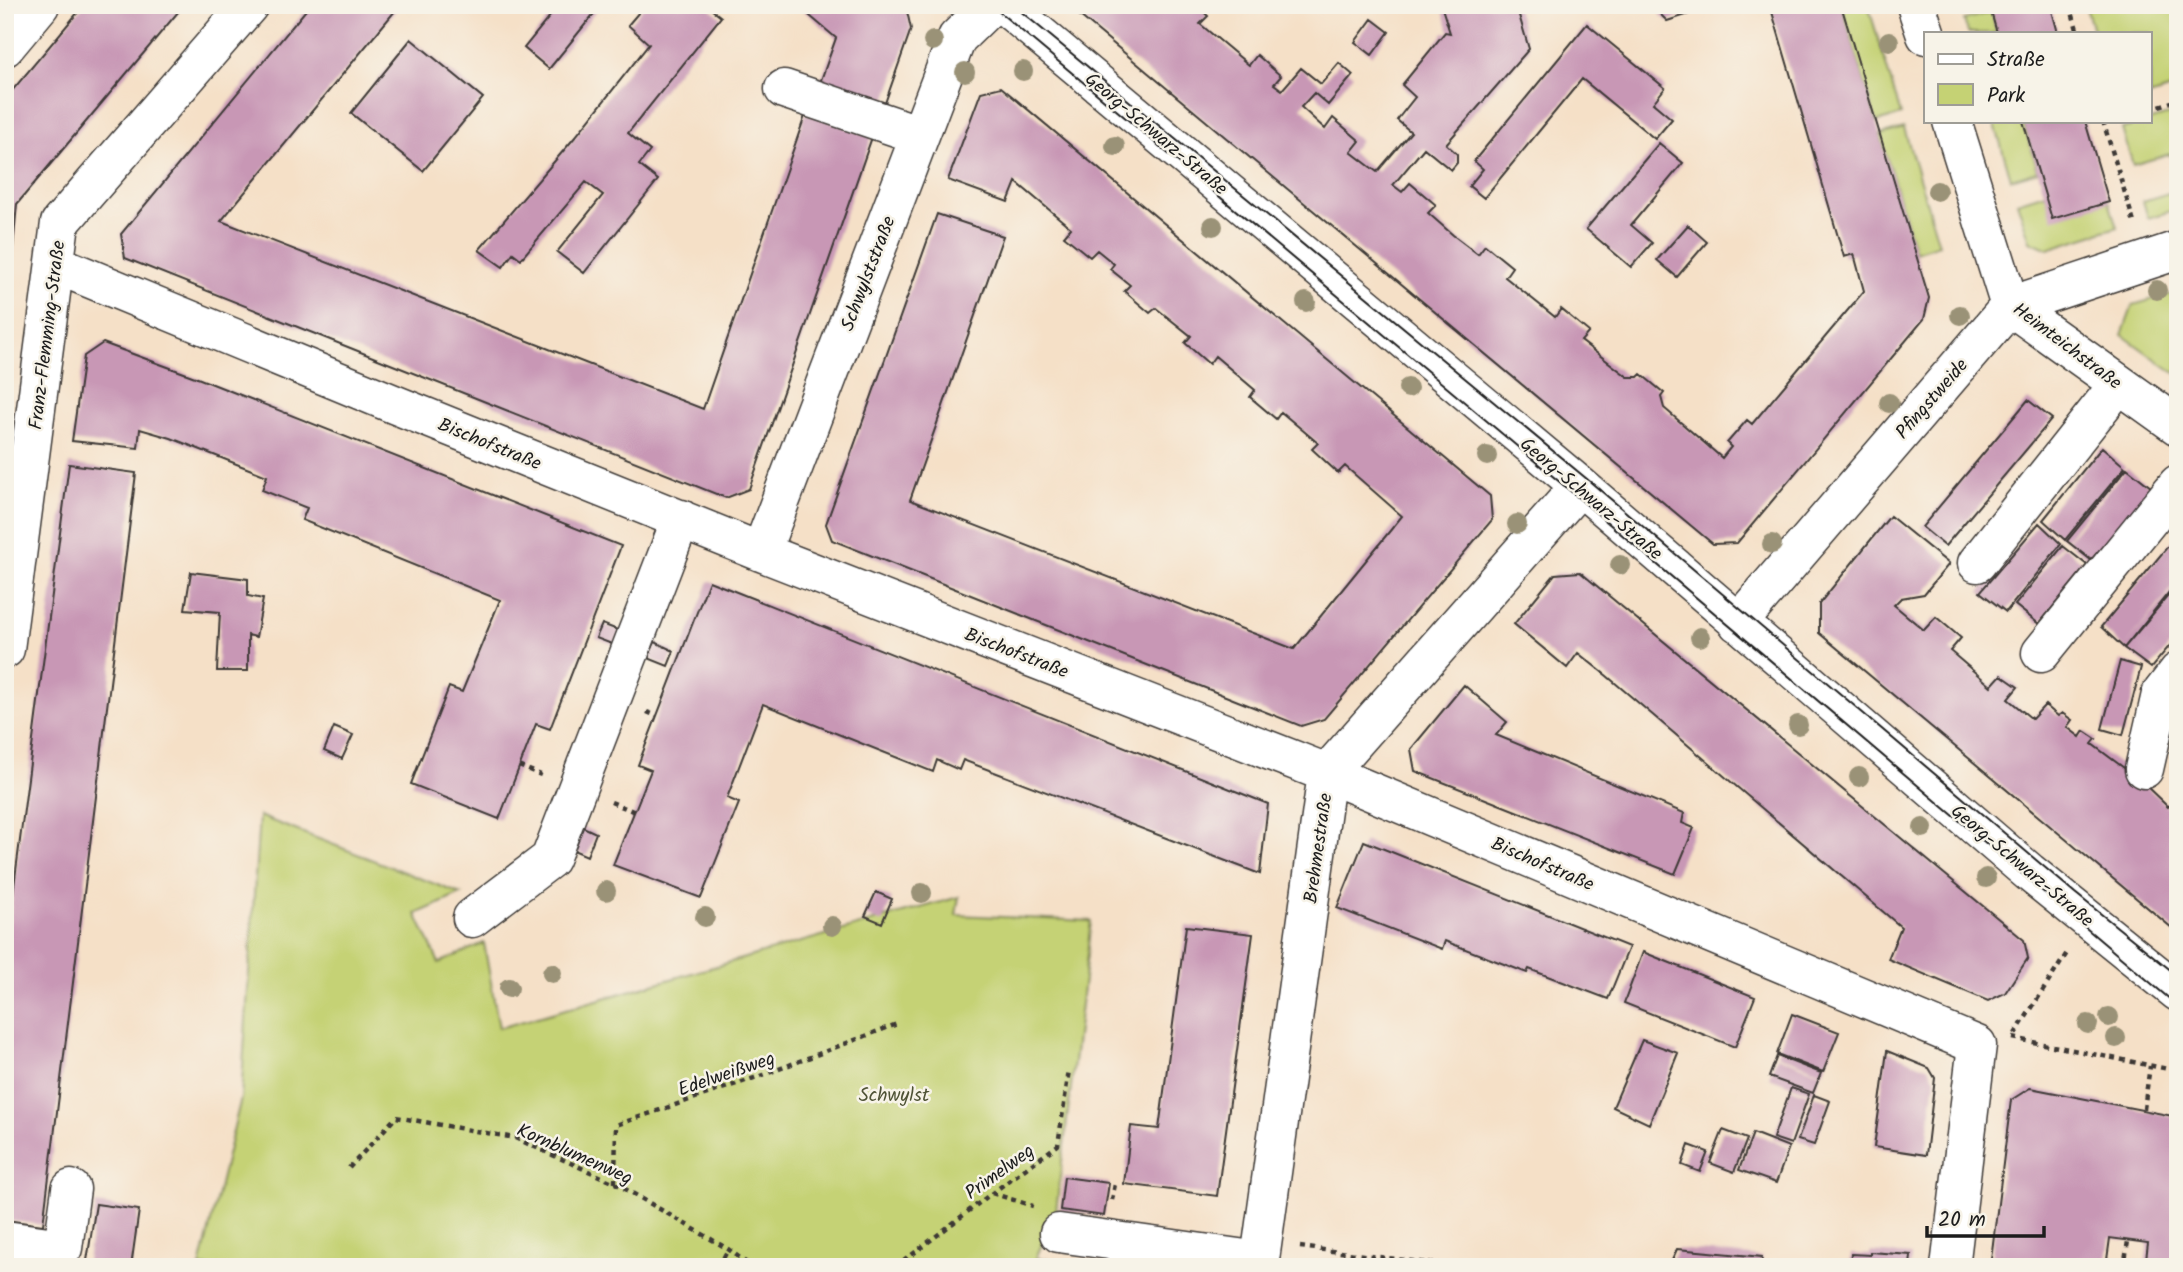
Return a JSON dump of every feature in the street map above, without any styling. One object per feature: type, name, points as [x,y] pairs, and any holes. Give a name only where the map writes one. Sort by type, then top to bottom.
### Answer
[{"type":"street","points":[[5,47],[40,5]]},
{"type":"street","name":"Franz-Flemming-Straße","points":[[5,649],[17,472],[60,223],[249,5]]},
{"type":"street","name":"Schwylststraße","points":[[761,552],[957,38],[991,5]]},
{"type":"street","name":"Georg-Schwarz-Straße","points":[[1004,5],[1580,486],[2029,872],[2178,992]]},
{"type":"street","points":[[1916,5],[1925,32]]},
{"type":"street","points":[[784,89],[920,135]]},
{"type":"street","name":"Heimteichstraße","points":[[1952,122],[2010,306],[2178,426]]},
{"type":"street","points":[[2010,306],[2161,255]]},
{"type":"street","name":"Bischofstraße","points":[[55,264],[761,552],[1327,773],[1997,1041]]},
{"type":"street","name":"Pfingstweide","points":[[1738,623],[2010,306]]},
{"type":"street","points":[[1978,563],[2119,384]]},
{"type":"street","points":[[2041,653],[2178,484]]},
{"type":"street","name":"Brehmestraße","points":[[1261,1257],[1327,773],[1580,486]]},
{"type":"street","points":[[472,918],[550,859],[681,519]]},
{"type":"street","points":[[2144,769],[2161,694],[2178,672]]},
{"type":"street","points":[[1950,1267],[1997,1041]]},
{"type":"street","points":[[5,1240],[63,1248],[71,1189]]},
{"type":"street","points":[[1059,1233],[1261,1257]]},
{"type":"path","points":[[2070,5],[2078,32]]},
{"type":"path","points":[[2152,108],[2178,100]]},
{"type":"path","points":[[2104,122],[2161,255]]},
{"type":"path","points":[[2073,944],[1997,1041],[2178,1071]]},
{"type":"path","name":"Edelweißweg","points":[[615,1182],[616,1125],[763,1075],[897,1024]]},
{"type":"path","points":[[2144,1109],[2150,1066]]},
{"type":"path","name":"Primelweg","points":[[896,1267],[1058,1145],[1069,1070]]},
{"type":"path","name":"Kornblumenweg","points":[[349,1168],[396,1117],[515,1138],[615,1182],[752,1267]]},
{"type":"path","points":[[2124,1267],[2128,1241]]},
{"type":"path","points":[[719,1267],[728,1250]]},
{"type":"path","points":[[1261,1257],[1459,1267]]},
{"type":"green space","points":[[1841,5],[1868,5],[1901,115],[1876,122]]},
{"type":"green space","points":[[2085,5],[2178,5],[2178,87],[2152,95],[2152,32],[2094,32]]},
{"type":"green space","points":[[1991,12],[1997,32],[1968,32],[1964,20]]},
{"type":"green space","points":[[2178,112],[2178,119],[2174,121],[2178,133],[2178,177],[2170,154],[2133,165],[2122,129]]},
{"type":"green space","points":[[1994,122],[2023,122],[2038,171],[2011,179]]},
{"type":"green space","points":[[1904,128],[1939,244],[1915,252],[1880,135]]},
{"type":"green space","points":[[2178,190],[2178,209],[2148,218],[2143,201]]},
{"type":"green space","points":[[2045,193],[2109,202],[2117,227],[2048,249],[2030,241],[2017,202]]},
{"type":"green space","points":[[2178,292],[2178,375],[2122,335],[2133,305]]},
{"type":"green space","name":"Schwylst","points":[[259,816],[461,894],[416,914],[439,963],[484,943],[499,1028],[959,897],[956,915],[1091,921],[1056,1211],[1036,1258],[1108,1267],[200,1267],[241,1098]]},
{"type":"building","points":[[84,5],[184,5],[17,204],[5,315],[5,99]]},
{"type":"building","points":[[310,5],[400,5],[221,221],[703,409],[806,113],[872,137],[749,489],[726,498],[125,258],[121,234]]},
{"type":"building","points":[[559,5],[601,5],[549,69],[524,48]]},
{"type":"building","points":[[645,5],[706,5],[721,17],[628,133],[650,151],[639,165],[658,180],[584,273],[557,252],[603,195],[586,182],[521,259],[513,253],[503,267],[479,250],[576,136],[649,44],[628,25]]},
{"type":"building","points":[[797,5],[906,7],[911,29],[884,106],[820,83],[836,38]]},
{"type":"building","points":[[1067,5],[1196,5],[1208,16],[1200,24],[1249,65],[1257,55],[1281,76],[1274,84],[1282,90],[1301,68],[1321,84],[1339,63],[1353,75],[1328,105],[1314,93],[1301,107],[1325,129],[1333,118],[1360,141],[1351,152],[1377,172],[1411,132],[1397,120],[1415,97],[1402,85],[1445,32],[1450,33],[1441,5],[1516,5],[1529,49],[1446,144],[1457,154],[1457,163],[1451,170],[1424,148],[1393,185],[1402,192],[1410,183],[1436,205],[1428,213],[1453,235],[1478,254],[1485,245],[1512,267],[1505,277],[1555,317],[1561,309],[1589,332],[1581,341],[1628,377],[1638,377],[1641,374],[1664,393],[1661,397],[1664,408],[1722,458],[1731,447],[1727,443],[1747,420],[1752,424],[1864,291],[1854,254],[1844,257],[1770,5],[1841,5],[1929,298],[1924,319],[1737,543],[1713,544]]},
{"type":"building","points":[[1651,5],[1688,5],[1689,14],[1667,21]]},
{"type":"building","points":[[1989,5],[2058,5],[2059,9],[2052,11],[2058,32],[1997,32]]},
{"type":"building","points":[[1372,19],[1389,32],[1372,55],[1355,42]]},
{"type":"building","points":[[1587,24],[1665,88],[1653,103],[1672,119],[1655,139],[1582,79],[1484,198],[1469,186],[1483,169],[1474,161]]},
{"type":"building","points":[[411,39],[483,98],[423,171],[351,113]]},
{"type":"building","points":[[1001,87],[1490,496],[1492,520],[1324,719],[1301,726],[832,540],[826,524],[937,214],[1003,236],[910,500],[1294,649],[1402,516],[1345,466],[1338,473],[1312,449],[1318,443],[1281,412],[1276,419],[1250,397],[1255,390],[1215,356],[1209,364],[1185,343],[1191,336],[1156,308],[1150,313],[1124,291],[1130,285],[1110,269],[1114,264],[1097,250],[1090,257],[1064,236],[1071,228],[1016,182],[1008,202],[948,180],[981,92]]},
{"type":"building","points":[[2023,122],[2085,122],[2109,202],[2052,219]]},
{"type":"building","points":[[1659,143],[1683,163],[1631,225],[1652,243],[1631,267],[1586,229]]},
{"type":"building","points":[[1688,225],[1707,242],[1677,277],[1657,260]]},
{"type":"building","points":[[103,343],[621,546],[550,729],[536,724],[499,819],[411,784],[449,687],[462,692],[500,600],[302,520],[307,508],[262,490],[267,476],[171,438],[140,429],[138,448],[72,441],[84,356]]},
{"type":"building","points":[[2028,400],[2052,419],[1945,546],[1922,527]]},
{"type":"building","points":[[2102,447],[2125,467],[2065,540],[2043,520]]},
{"type":"building","points":[[69,464],[136,473],[43,1225],[5,1220],[5,955]]},
{"type":"building","points":[[2127,468],[2152,488],[2091,560],[2067,541]]},
{"type":"building","points":[[1890,516],[1949,564],[1924,594],[1901,598],[1894,605],[1924,630],[1936,617],[1961,638],[1950,651],[1991,686],[2001,675],[2018,687],[2008,699],[2032,719],[2045,705],[2058,716],[2062,713],[2072,720],[2067,727],[2080,737],[2084,731],[2096,739],[2092,744],[2132,774],[2128,779],[2140,788],[2144,784],[2168,807],[2178,796],[2178,933],[1819,633],[1819,604]]},
{"type":"building","points":[[2039,523],[2061,544],[2006,612],[1980,592]]},
{"type":"building","points":[[2178,534],[2178,581],[2124,648],[2101,627]]},
{"type":"building","points":[[2063,546],[2087,565],[2039,624],[2015,605]]},
{"type":"building","points":[[191,572],[248,579],[248,596],[263,599],[256,637],[248,635],[248,671],[217,671],[220,612],[185,609]]},
{"type":"building","points":[[1580,572],[2024,940],[2028,958],[2005,993],[1988,1001],[1888,959],[1901,927],[1578,653],[1567,668],[1514,624],[1555,574]]},
{"type":"building","points":[[709,581],[1268,804],[1260,874],[963,760],[959,770],[937,760],[933,772],[763,704],[727,798],[739,803],[701,898],[613,865],[651,770],[638,765]]},
{"type":"building","points":[[2178,584],[2178,636],[2151,668],[2124,648]]},
{"type":"building","points":[[602,624],[623,632],[617,646],[596,638]]},
{"type":"building","points":[[655,642],[674,651],[668,666],[648,658]]},
{"type":"building","points":[[2120,661],[2141,667],[2123,735],[2102,729]]},
{"type":"building","points":[[1464,685],[1507,722],[1496,735],[1684,813],[1682,823],[1694,828],[1675,874],[1415,771],[1411,749]]},
{"type":"building","points":[[334,727],[353,735],[342,759],[324,751]]},
{"type":"building","points":[[581,826],[596,833],[587,856],[571,849]]},
{"type":"building","points":[[1364,841],[1629,947],[1608,999],[1529,969],[1527,973],[1445,941],[1442,949],[1337,908]]},
{"type":"building","points":[[876,892],[892,899],[882,923],[865,916]]},
{"type":"building","points":[[1186,926],[1253,934],[1217,1196],[1124,1184],[1131,1126],[1159,1129]]},
{"type":"building","points":[[1643,952],[1755,997],[1735,1047],[1624,1003]]},
{"type":"building","points":[[1792,1014],[1839,1032],[1823,1072],[1777,1054]]},
{"type":"building","points":[[1642,1040],[1678,1053],[1649,1124],[1613,1107]]},
{"type":"building","points":[[1887,1051],[1929,1068],[1935,1078],[1926,1155],[1874,1147]]},
{"type":"building","points":[[1777,1056],[1821,1073],[1813,1093],[1769,1077]]},
{"type":"building","points":[[1791,1088],[1809,1094],[1791,1144],[1773,1138]]},
{"type":"building","points":[[2030,1088],[2178,1117],[2178,1267],[2145,1267],[2148,1243],[2110,1238],[2106,1267],[1990,1267],[2011,1100]]},
{"type":"building","points":[[1814,1095],[1830,1101],[1814,1145],[1798,1140]]},
{"type":"building","points":[[1723,1130],[1747,1139],[1734,1172],[1710,1163]]},
{"type":"building","points":[[1753,1133],[1789,1147],[1776,1183],[1739,1170]]},
{"type":"building","points":[[1689,1145],[1708,1152],[1700,1172],[1682,1165]]},
{"type":"building","points":[[1064,1177],[1109,1183],[1104,1216],[1060,1210]]},
{"type":"building","points":[[96,1204],[139,1210],[131,1267],[86,1267]]},
{"type":"building","points":[[1677,1249],[1762,1257],[1761,1267],[1669,1267]]},
{"type":"building","points":[[1870,1252],[1911,1255],[1910,1267],[1850,1267],[1851,1254],[1870,1255]]},
{"type":"building","points":[[1771,1263],[1790,1265],[1790,1267],[1771,1267]]},
{"type":"tram line","points":[[991,5],[2178,1006]]},
{"type":"tram line","points":[[1013,5],[1587,479],[2075,893],[2178,976]]}]
